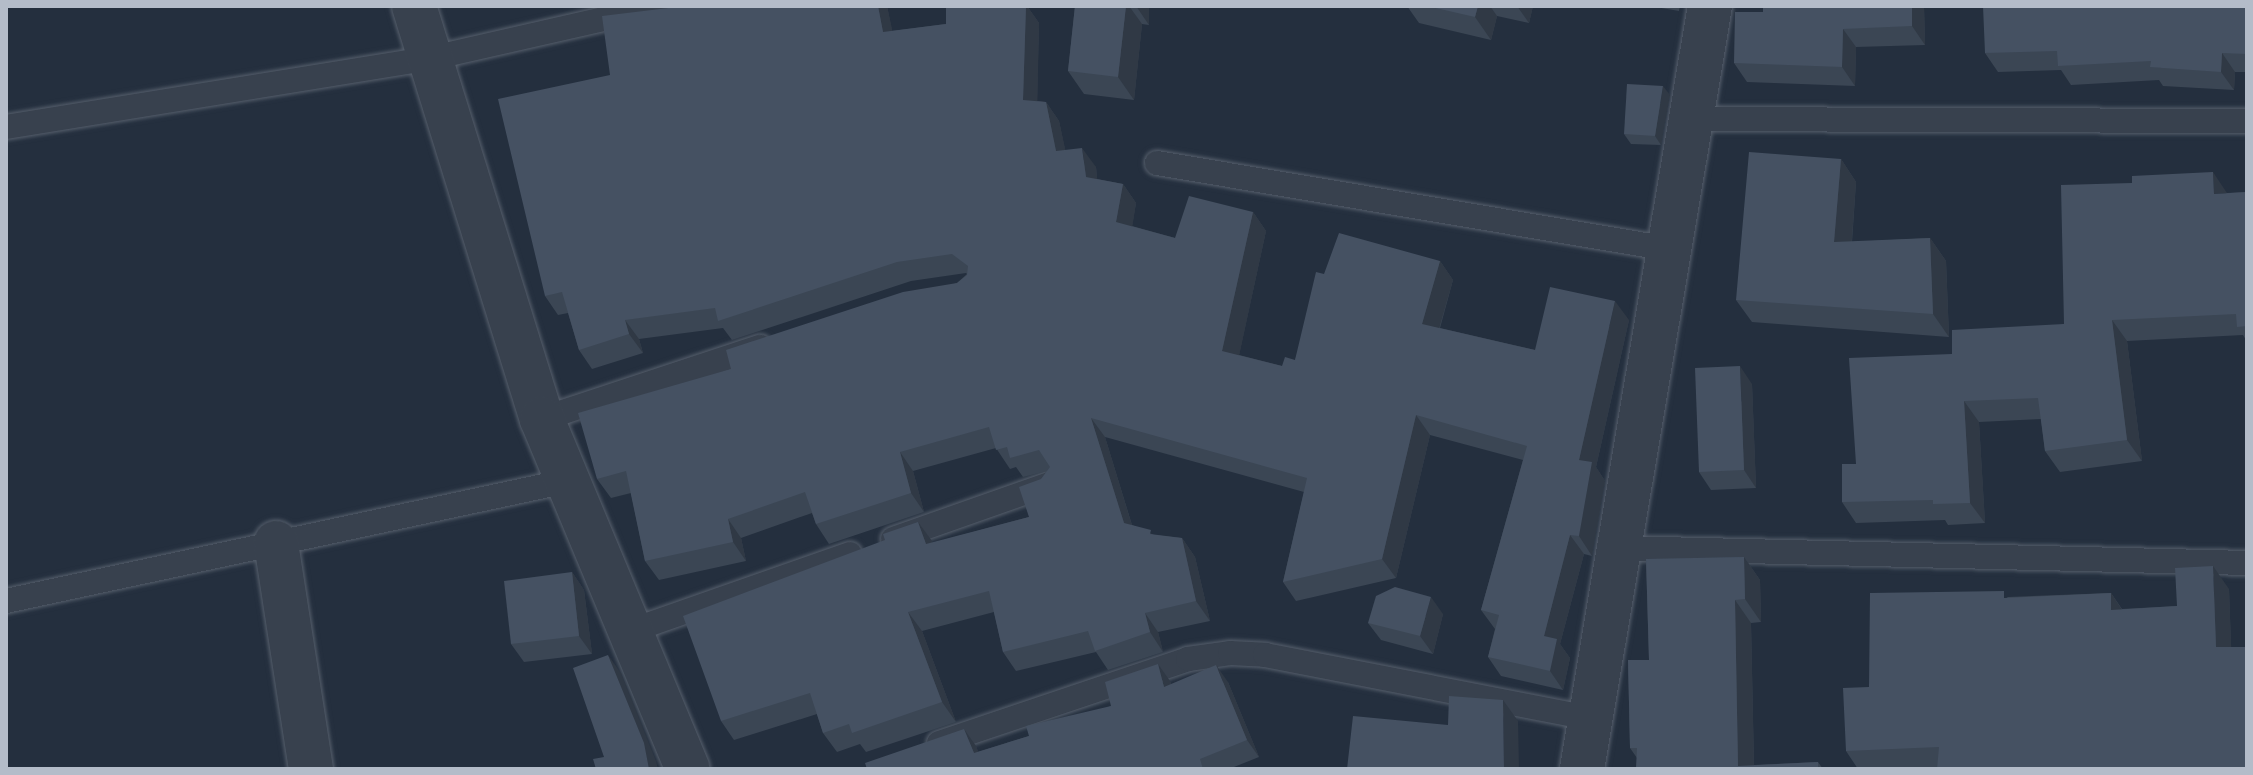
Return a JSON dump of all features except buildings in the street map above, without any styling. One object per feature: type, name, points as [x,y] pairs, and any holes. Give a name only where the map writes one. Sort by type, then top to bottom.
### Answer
[{"type":"street","points":[[414,6],[542,419],[688,769]]},
{"type":"street","points":[[1582,769],[1588,718],[1710,6]]},
{"type":"street","points":[[276,543],[311,769]]},
{"type":"lane","points":[[6,127],[432,58],[660,6]]},
{"type":"lane","points":[[1690,119],[2247,121]]},
{"type":"lane","points":[[1157,163],[1669,249]]},
{"type":"lane","points":[[542,419],[779,340]]},
{"type":"lane","points":[[6,601],[567,481]]},
{"type":"lane","points":[[630,631],[1049,484]]},
{"type":"lane","points":[[1617,548],[2247,563]]},
{"type":"lane","points":[[921,749],[1188,659],[1230,653],[1265,655],[1588,718]]}]
